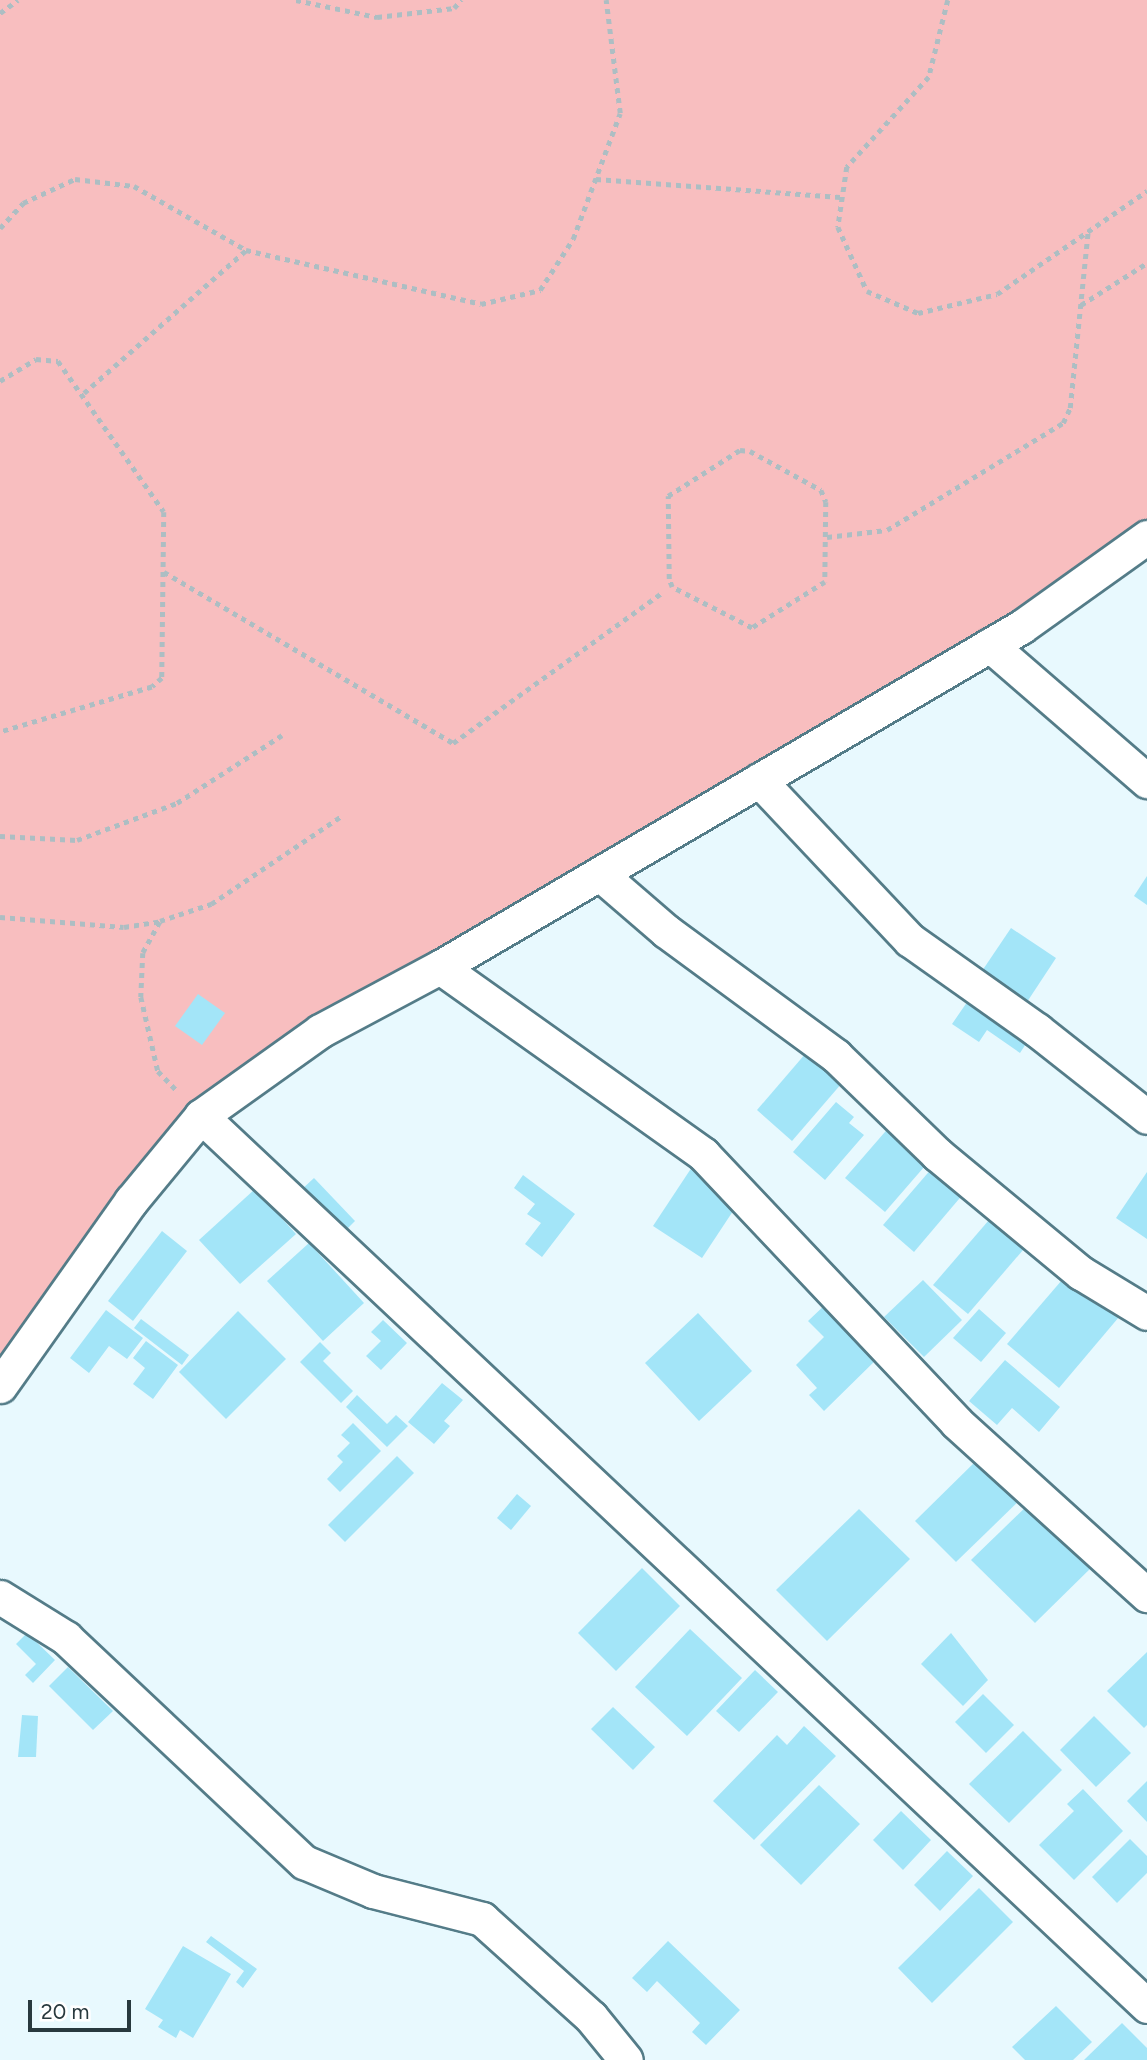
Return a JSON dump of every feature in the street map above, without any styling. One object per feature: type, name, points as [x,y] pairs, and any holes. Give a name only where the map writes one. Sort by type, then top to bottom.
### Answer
[{"type":"street","points":[[0,1386],[131,1200],[201,1116],[320,1031],[440,967],[990,645],[1147,537]]},
{"type":"street","points":[[990,645],[1147,781]]},
{"type":"street","points":[[759,780],[910,940],[1037,1030],[1147,1117]]},
{"type":"street","points":[[600,874],[666,931],[836,1056],[937,1154],[1080,1273],[1147,1312]]},
{"type":"street","points":[[440,967],[703,1154],[956,1422],[1147,1595]]},
{"type":"street","points":[[201,1116],[1147,2006]]},
{"type":"street","points":[[0,1597],[66,1638],[304,1862],[373,1891],[482,1919],[591,2017],[626,2060]]},
{"type":"path","points":[[0,13],[18,0]]},
{"type":"path","points":[[296,0],[377,17],[454,8],[461,0]]},
{"type":"path","points":[[0,228],[23,203],[75,179],[134,186],[246,250],[481,304],[540,290],[573,239],[620,113],[606,0]]},
{"type":"path","points":[[948,0],[929,77],[847,167],[838,227],[867,291],[918,313],[997,294],[1147,191]]},
{"type":"path","points":[[596,179],[842,197]]},
{"type":"path","points":[[827,537],[887,530],[1063,423],[1070,408],[1088,231]]},
{"type":"path","points":[[84,393],[246,250]]},
{"type":"path","points":[[1080,306],[1147,263]]},
{"type":"path","points":[[0,381],[36,359],[58,361],[84,393],[160,501],[164,512],[162,678],[152,687],[0,732]]},
{"type":"path","points":[[745,449],[821,490],[827,537],[825,582],[752,628],[746,628],[670,583],[666,503],[674,490],[745,449]]},
{"type":"path","points":[[164,572],[453,743],[663,592]]},
{"type":"path","points":[[0,836],[76,840],[177,803],[282,735]]},
{"type":"path","points":[[0,918],[124,928],[160,921],[211,904],[340,817]]},
{"type":"path","points":[[160,921],[144,953],[141,997],[158,1071],[201,1116]]},
{"type":"shaded area","points":[[0,0],[1147,0],[1147,537],[201,1116],[0,1386]]},
{"type":"building","points":[[1147,876],[1147,905],[1134,896]]},
{"type":"building","points":[[1011,928],[1056,958],[1027,1002],[982,971]]},
{"type":"building","points":[[198,994],[225,1013],[202,1045],[175,1026]]},
{"type":"building","points":[[972,995],[1031,1036],[1020,1053],[987,1030],[979,1042],[952,1024]]},
{"type":"building","points":[[806,1053],[842,1083],[792,1141],[757,1110]]},
{"type":"building","points":[[836,1102],[854,1117],[849,1123],[864,1135],[825,1180],[793,1152]]},
{"type":"building","points":[[891,1125],[931,1159],[885,1212],[845,1178]]},
{"type":"building","points":[[939,1160],[970,1186],[914,1252],[883,1225]]},
{"type":"building","points":[[692,1167],[741,1199],[702,1258],[653,1226]]},
{"type":"building","points":[[1147,1172],[1147,1239],[1116,1218]]},
{"type":"building","points":[[523,1175],[575,1214],[542,1257],[525,1244],[541,1223],[527,1214],[535,1204],[514,1188]]},
{"type":"building","points":[[314,1178],[355,1221],[341,1235],[300,1191]]},
{"type":"building","points":[[255,1189],[296,1234],[240,1284],[199,1240]]},
{"type":"building","points":[[995,1213],[1029,1243],[968,1314],[933,1285]]},
{"type":"building","points":[[162,1231],[187,1251],[133,1321],[108,1301]]},
{"type":"building","points":[[309,1243],[364,1303],[323,1341],[267,1281]]},
{"type":"building","points":[[1068,1273],[1119,1317],[1059,1388],[1007,1344]]},
{"type":"building","points":[[923,1280],[962,1320],[924,1357],[884,1317]]},
{"type":"building","points":[[828,1302],[881,1355],[824,1411],[809,1395],[817,1388],[796,1365],[824,1337],[808,1321]]},
{"type":"building","points":[[979,1309],[1006,1333],[981,1362],[953,1338]]},
{"type":"building","points":[[106,1310],[143,1338],[127,1359],[109,1346],[89,1373],[70,1358]]},
{"type":"building","points":[[238,1311],[286,1359],[226,1419],[179,1372]]},
{"type":"building","points":[[698,1313],[752,1371],[699,1421],[645,1363]]},
{"type":"building","points":[[141,1319],[189,1355],[182,1365],[134,1328]]},
{"type":"building","points":[[383,1320],[407,1343],[381,1370],[366,1356],[381,1341],[371,1332]]},
{"type":"building","points":[[146,1341],[178,1365],[153,1399],[133,1384],[145,1368],[133,1358]]},
{"type":"building","points":[[320,1342],[331,1353],[323,1361],[353,1391],[341,1403],[300,1362]]},
{"type":"building","points":[[1005,1360],[1060,1407],[1039,1432],[1012,1408],[997,1425],[969,1401]]},
{"type":"building","points":[[442,1383],[463,1400],[444,1421],[450,1426],[434,1444],[408,1422]]},
{"type":"building","points":[[357,1395],[387,1424],[396,1415],[408,1426],[387,1447],[346,1407]]},
{"type":"building","points":[[353,1423],[381,1451],[340,1492],[327,1479],[343,1462],[337,1456],[350,1443],[341,1435]]},
{"type":"building","points":[[982,1455],[1023,1497],[956,1562],[915,1521]]},
{"type":"building","points":[[397,1456],[414,1473],[345,1542],[328,1525]]},
{"type":"building","points":[[517,1494],[531,1506],[511,1530],[497,1518]]},
{"type":"building","points":[[1034,1499],[1097,1562],[1035,1623],[971,1560]]},
{"type":"building","points":[[859,1509],[910,1559],[827,1641],[776,1590]]},
{"type":"building","points":[[642,1568],[680,1606],[616,1671],[578,1633]]},
{"type":"building","points":[[690,1629],[742,1678],[687,1736],[635,1687]]},
{"type":"building","points":[[27,1633],[55,1660],[33,1683],[25,1675],[36,1664],[16,1644]]},
{"type":"building","points":[[951,1633],[988,1680],[963,1706],[921,1664]]},
{"type":"building","points":[[1147,1652],[1147,1725],[1144,1728],[1107,1691]]},
{"type":"building","points":[[68,1667],[113,1711],[93,1730],[49,1686]]},
{"type":"building","points":[[755,1670],[778,1692],[739,1732],[716,1711]]},
{"type":"building","points":[[983,1694],[1014,1725],[986,1753],[955,1722]]},
{"type":"building","points":[[613,1707],[655,1747],[633,1770],[591,1729]]},
{"type":"building","points":[[22,1715],[38,1716],[36,1757],[18,1757]]},
{"type":"building","points":[[1094,1716],[1131,1753],[1096,1787],[1060,1750]]},
{"type":"building","points":[[804,1726],[836,1756],[754,1840],[713,1801],[777,1735],[787,1745]]},
{"type":"building","points":[[1023,1731],[1062,1770],[1009,1823],[969,1784]]},
{"type":"building","points":[[1147,1781],[1147,1822],[1127,1801]]},
{"type":"building","points":[[819,1785],[860,1824],[801,1885],[760,1845]]},
{"type":"building","points":[[1083,1789],[1123,1831],[1074,1880],[1039,1845],[1074,1811],[1067,1804]]},
{"type":"building","points":[[901,1811],[931,1840],[903,1870],[873,1840]]},
{"type":"building","points":[[1130,1839],[1147,1856],[1147,1873],[1117,1903],[1092,1877]]},
{"type":"building","points":[[947,1851],[973,1876],[940,1911],[914,1885]]},
{"type":"building","points":[[979,1888],[1013,1922],[932,2003],[898,1968]]},
{"type":"building","points":[[211,1936],[257,1969],[243,1988],[236,1982],[244,1971],[206,1942]]},
{"type":"building","points":[[668,1941],[740,2010],[706,2045],[692,2032],[700,2023],[657,1981],[647,1992],[632,1978]]},
{"type":"building","points":[[183,1946],[231,1974],[193,2038],[180,2030],[176,2038],[158,2027],[163,2020],[145,2009]]},
{"type":"building","points":[[1056,2006],[1092,2042],[1073,2060],[1025,2060],[1012,2047]]},
{"type":"building","points":[[1122,2023],[1147,2048],[1147,2060],[1084,2060]]}]
